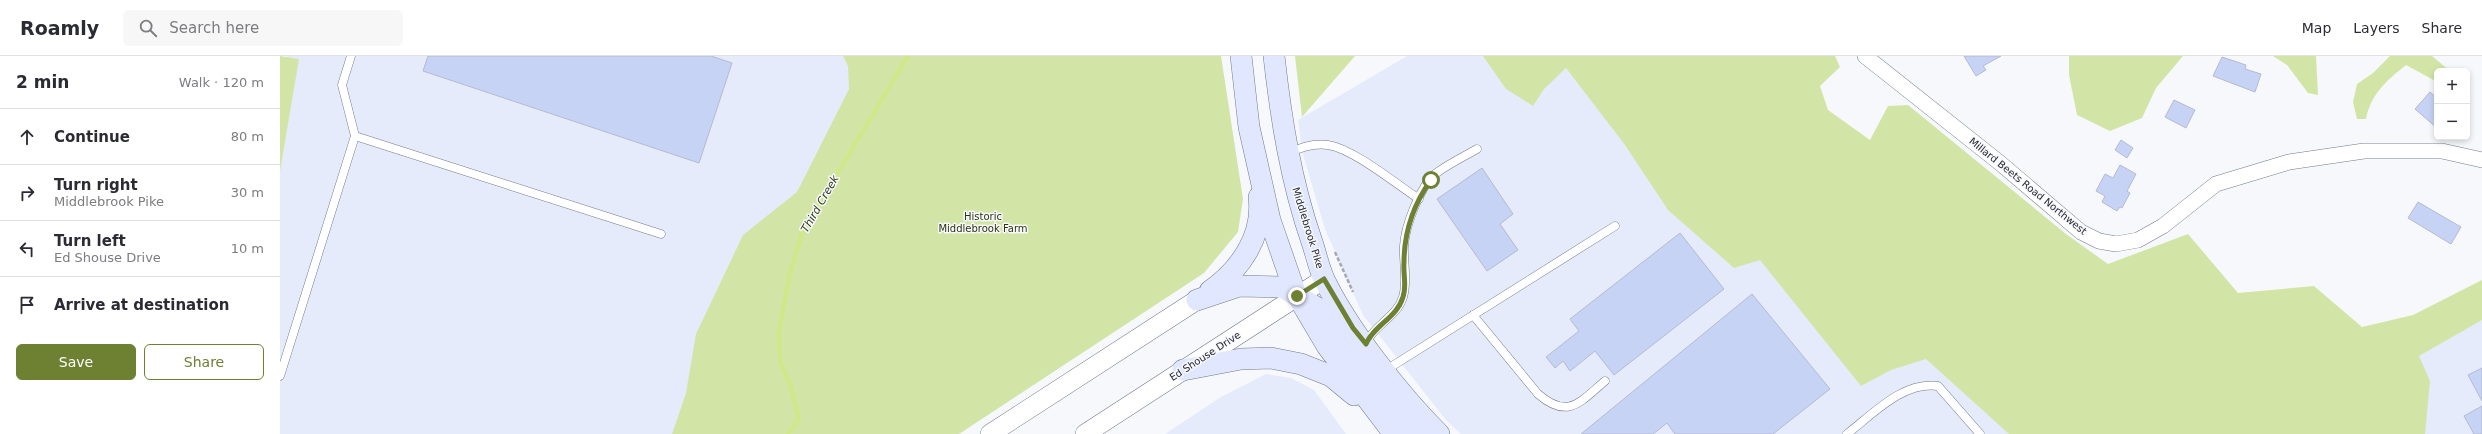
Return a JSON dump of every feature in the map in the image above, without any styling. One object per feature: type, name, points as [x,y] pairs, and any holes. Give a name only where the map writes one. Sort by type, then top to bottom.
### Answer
[{"type":"main road","points":[[1197,300],[1227,279],[1249,251],[1261,210],[1241,56]]},
{"type":"main road","name":"Middlebrook Pike","points":[[1274,56],[1281,122],[1301,212],[1324,279],[1353,328],[1419,414],[1439,434]]},
{"type":"main road","points":[[1250,127],[1270,220],[1297,296],[1327,346],[1391,429]]},
{"type":"main road","points":[[1197,300],[1239,286],[1282,287],[1316,307],[1340,333],[1416,434]]},
{"type":"main road","points":[[1183,370],[1242,359],[1271,358],[1301,364],[1331,376],[1391,429]]},
{"type":"street","name":"Millard Beets Road Northwest","points":[[1865,56],[2000,162],[2081,232],[2099,241],[2116,244],[2138,240],[2163,226],[2216,184],[2289,162],[2364,151],[2442,151],[2482,160]]},
{"type":"street","name":"Ed Shouse Drive","points":[[1085,434],[1324,279]]},
{"type":"street","points":[[990,434],[1197,300]]},
{"type":"lane","points":[[280,376],[355,136],[342,85],[352,56]]},
{"type":"lane","points":[[355,136],[661,234]]},
{"type":"lane","points":[[1288,153],[1302,147],[1328,145],[1350,153],[1419,198]]},
{"type":"lane","points":[[1366,344],[1370,334],[1396,311],[1403,298],[1406,285],[1404,243],[1411,217],[1419,198],[1434,175],[1477,149]]},
{"type":"lane","points":[[1386,370],[1615,226]]},
{"type":"lane","points":[[1473,315],[1538,394],[1548,403],[1565,408],[1576,404],[1605,381]]},
{"type":"lane","points":[[1847,434],[1897,396],[1915,386],[1926,384],[1938,386],[1980,434]]},
{"type":"path","points":[[1334,250],[1353,293]]},
{"type":"shaded area","points":[[287,56],[887,56],[683,434],[280,434],[280,86]]},
{"type":"shaded area","points":[[1407,56],[1645,56],[2133,434],[1461,434],[1446,420],[1363,315],[1325,229],[1302,151],[1298,120]]},
{"type":"shaded area","points":[[2482,291],[2482,434],[2244,434]]},
{"type":"shaded area","points":[[1266,374],[1291,378],[1314,390],[1346,434],[1165,434],[1221,397]]},
{"type":"green space","points":[[280,56],[299,59],[280,171]]},
{"type":"green space","name":"Historic Middlebrook Farm","points":[[843,56],[1221,56],[1243,199],[1238,232],[1204,273],[959,434],[672,434],[686,393],[696,334],[743,235],[797,192],[849,89],[848,66]]},
{"type":"green space","points":[[1295,56],[1355,56],[1302,117]]},
{"type":"green space","points":[[1483,56],[1835,56],[1840,67],[1820,86],[1828,110],[1870,140],[1888,106],[1908,105],[2066,234],[2108,264],[2188,234],[2238,293],[2314,286],[2362,327],[2413,315],[2482,280],[2482,320],[2419,356],[2430,381],[2425,434],[2009,434],[1926,359],[1891,370],[1861,386],[1760,260],[1734,268],[1668,210],[1625,145],[1566,68],[1544,89],[1533,106],[1506,89]]},
{"type":"green space","points":[[2069,56],[2183,56],[2156,88],[2142,118],[2110,131],[2077,115],[2069,75]]},
{"type":"green space","points":[[2273,56],[2316,56],[2318,95],[2308,93],[2287,65]]},
{"type":"green space","points":[[2390,56],[2432,56],[2446,68],[2434,68],[2434,80],[2406,65],[2380,89],[2368,110],[2366,119],[2357,119],[2353,102],[2357,84],[2373,73]]},
{"type":"building","points":[[428,56],[711,56],[732,63],[699,163],[423,71]]},
{"type":"building","points":[[1964,56],[2001,56],[1983,66],[1986,70],[1976,76]]},
{"type":"building","points":[[2222,57],[2246,65],[2245,69],[2261,74],[2255,92],[2213,76]]},
{"type":"building","points":[[2430,92],[2434,95],[2434,125],[2415,109]]},
{"type":"building","points":[[2174,100],[2195,110],[2186,128],[2165,117]]},
{"type":"building","points":[[2121,140],[2133,148],[2127,158],[2115,150]]},
{"type":"building","points":[[2120,165],[2136,174],[2127,191],[2130,193],[2122,208],[2120,207],[2117,211],[2102,202],[2105,196],[2096,191],[2105,174],[2113,178]]},
{"type":"building","points":[[1482,168],[1513,214],[1500,224],[1518,250],[1487,271],[1437,199]]},
{"type":"building","points":[[2418,202],[2461,227],[2451,244],[2408,218]]},
{"type":"building","points":[[1680,233],[1724,289],[1614,375],[1595,351],[1570,371],[1563,361],[1555,368],[1546,357],[1579,331],[1570,319]]},
{"type":"building","points":[[1752,294],[1830,389],[1773,434],[1675,434],[1667,423],[1653,434],[1581,434]]},
{"type":"building","points":[[2482,368],[2482,401],[2468,375]]},
{"type":"building","points":[[2482,406],[2482,434],[2474,434],[2464,416]]},
{"type":"waterway","name":"Third Creek","points":[[788,434],[799,419],[791,387],[780,361],[779,331],[790,272],[803,231],[908,56]]},
{"type":"route","points":[[1297,296],[1324,279],[1353,328],[1366,344],[1370,334],[1396,311],[1403,298],[1406,285],[1404,243],[1411,217],[1422,193],[1431,180]]}]
